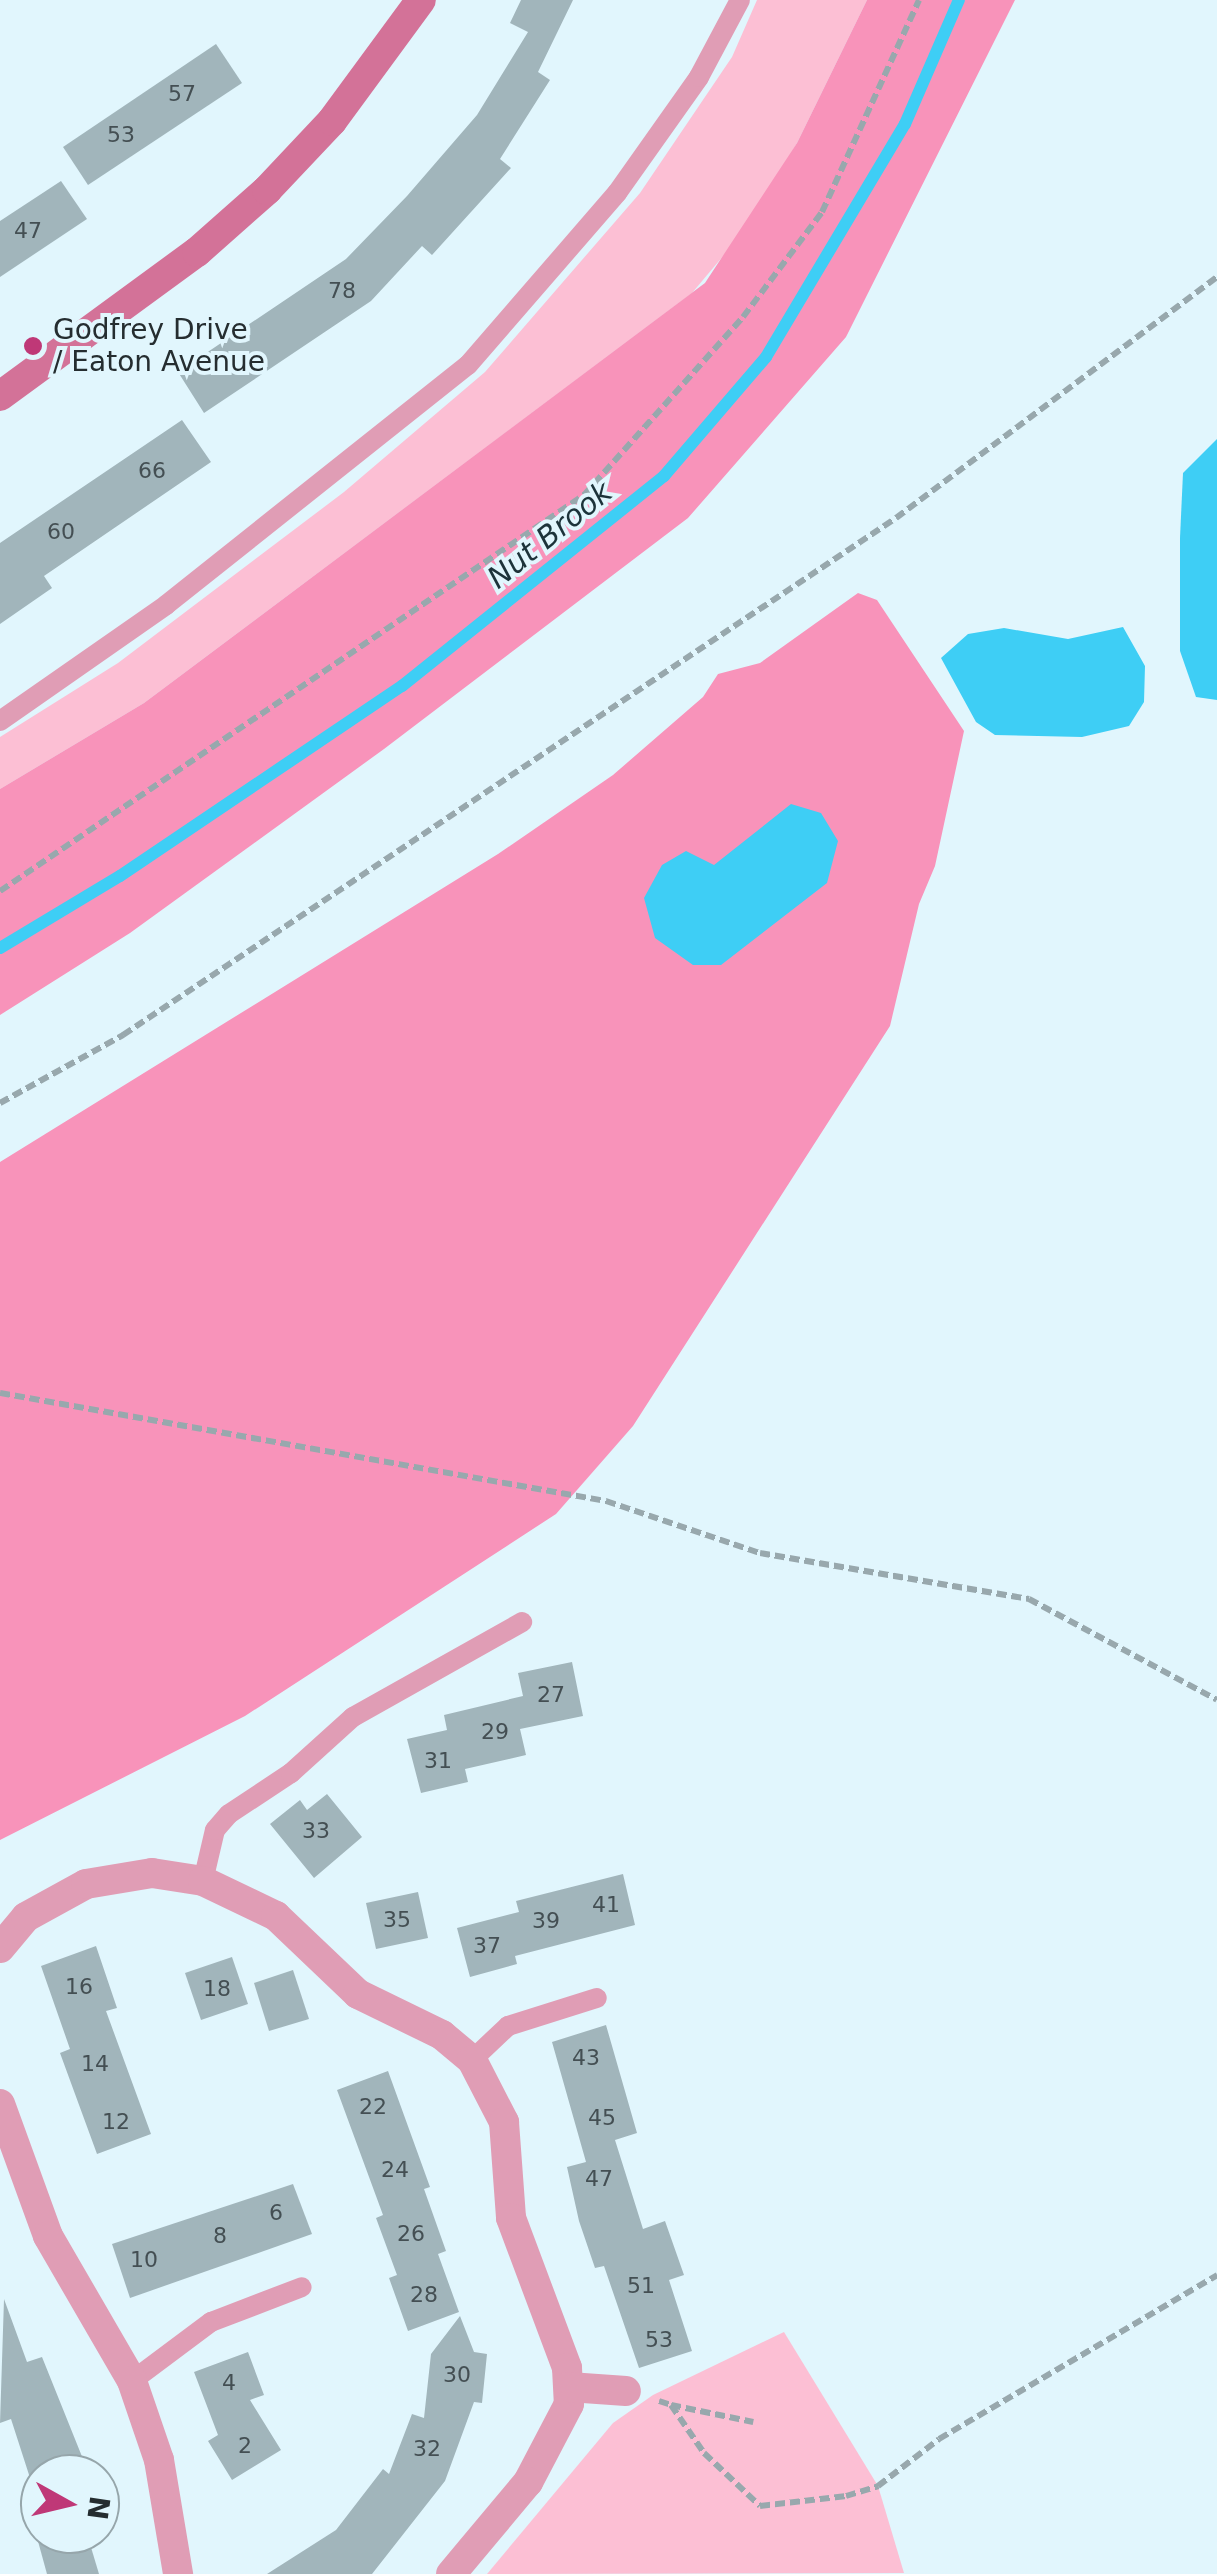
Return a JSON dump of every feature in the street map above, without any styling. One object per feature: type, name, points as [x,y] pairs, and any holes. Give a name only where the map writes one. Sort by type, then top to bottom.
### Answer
[{"type":"street","points":[[0,396],[197,252],[267,190],[345,106],[421,0]]},
{"type":"street","points":[[0,1948],[26,1917],[86,1884],[152,1873],[203,1881],[276,1916],[358,1994],[442,2034],[472,2060],[504,2122],[511,2218],[569,2387],[552,2445],[451,2574]]},
{"type":"street","points":[[0,2104],[48,2236],[132,2381],[159,2460],[178,2574]]},
{"type":"street","points":[[569,2387],[633,2393]]},
{"type":"lane","points":[[0,721],[109,648],[468,366],[617,193],[699,77],[740,0]]},
{"type":"lane","points":[[203,1881],[215,1830],[229,1814],[291,1773],[353,1717],[522,1622]]},
{"type":"lane","points":[[472,2060],[508,2026],[598,1998]]},
{"type":"lane","points":[[132,2381],[212,2322],[302,2286]]},
{"type":"path","points":[[0,892],[584,495],[743,317],[822,212],[919,0]]},
{"type":"path","points":[[0,1103],[123,1035],[512,768],[896,518],[1217,277]]},
{"type":"path","points":[[0,1393],[606,1501],[760,1553],[1028,1598],[1217,1700]]},
{"type":"path","points":[[671,2405],[704,2453],[760,2506],[846,2496],[878,2486],[956,2429],[1217,2275]]},
{"type":"path","points":[[633,2393],[753,2422]]},
{"type":"shaded area","points":[[757,0],[867,0],[797,143],[745,230],[692,293],[144,703],[0,789],[0,737],[118,663],[344,492],[485,372],[640,193],[732,57]]},
{"type":"shaded area","points":[[867,0],[1015,0],[846,337],[688,518],[384,749],[130,933],[0,1015],[0,789],[144,703],[705,283],[797,143]]},
{"type":"shaded area","points":[[858,593],[877,600],[964,731],[935,866],[919,904],[890,1026],[633,1426],[556,1514],[245,1716],[0,1840],[0,1162],[498,854],[613,775],[703,697],[718,674],[760,663]]},
{"type":"shaded area","points":[[784,2332],[878,2486],[904,2573],[487,2574],[613,2423],[653,2395]]},
{"type":"water","points":[[1217,439],[1217,700],[1196,697],[1180,651],[1180,538],[1183,473]]},
{"type":"water","points":[[1123,627],[1145,666],[1144,702],[1129,726],[1082,737],[995,735],[976,722],[941,658],[968,634],[1004,628],[1068,639]]},
{"type":"water","points":[[791,804],[821,813],[838,841],[827,883],[721,965],[693,965],[655,938],[644,898],[662,865],[686,851],[714,865]]},
{"type":"building","points":[[521,0],[573,0],[538,72],[550,80],[500,159],[511,168],[432,255],[422,246],[371,301],[204,413],[178,372],[346,259],[407,196],[477,115],[528,32],[510,23]]},
{"type":"building","points":[[216,44],[242,83],[88,185],[63,147]]},
{"type":"building","points":[[61,181],[87,219],[0,277],[0,221]]},
{"type":"building","points":[[182,420],[211,462],[44,576],[52,588],[0,624],[0,543]]},
{"type":"building","points":[[572,1662],[583,1716],[520,1729],[526,1755],[465,1769],[468,1782],[421,1793],[407,1739],[447,1730],[444,1715],[523,1696],[518,1673]]},
{"type":"building","points":[[327,1794],[362,1837],[314,1878],[270,1824],[300,1800],[307,1810]]},
{"type":"building","points":[[623,1874],[635,1925],[515,1956],[517,1964],[470,1977],[457,1928],[519,1912],[516,1901]]},
{"type":"building","points":[[418,1892],[428,1938],[376,1949],[366,1903]]},
{"type":"building","points":[[96,1946],[117,2008],[106,2011],[151,2134],[97,2154],[60,2053],[70,2049],[41,1966]]},
{"type":"building","points":[[232,1957],[248,2004],[201,2020],[185,1973]]},
{"type":"building","points":[[293,1970],[309,2019],[269,2031],[254,1983]]},
{"type":"building","points":[[606,2025],[637,2133],[615,2140],[643,2229],[665,2221],[684,2275],[669,2280],[692,2351],[639,2368],[604,2266],[595,2268],[579,2221],[567,2167],[586,2162],[552,2042]]},
{"type":"building","points":[[388,2071],[430,2187],[424,2189],[446,2251],[438,2254],[459,2312],[408,2331],[389,2278],[397,2275],[376,2218],[383,2215],[337,2090]]},
{"type":"building","points":[[293,2184],[312,2234],[130,2298],[112,2244]]},
{"type":"building","points":[[4,2299],[27,2362],[42,2357],[81,2454],[22,2454],[11,2419],[0,2423]]},
{"type":"building","points":[[460,2316],[474,2352],[487,2354],[482,2403],[474,2402],[445,2481],[372,2574],[267,2574],[336,2530],[383,2469],[389,2474],[412,2414],[424,2418],[431,2354]]},
{"type":"building","points":[[248,2352],[264,2395],[250,2400],[281,2450],[232,2480],[208,2441],[218,2435],[194,2372]]},
{"type":"building","points":[[42,2554],[93,2554],[99,2574],[47,2574]]},
{"type":"waterway","name":"Nut Brook","points":[[0,948],[120,876],[402,686],[664,476],[766,357],[905,124],[959,0]]},
{"type":"place","name":"Godfrey Drive / Eaton Avenue","points":[[33,346]]}]
